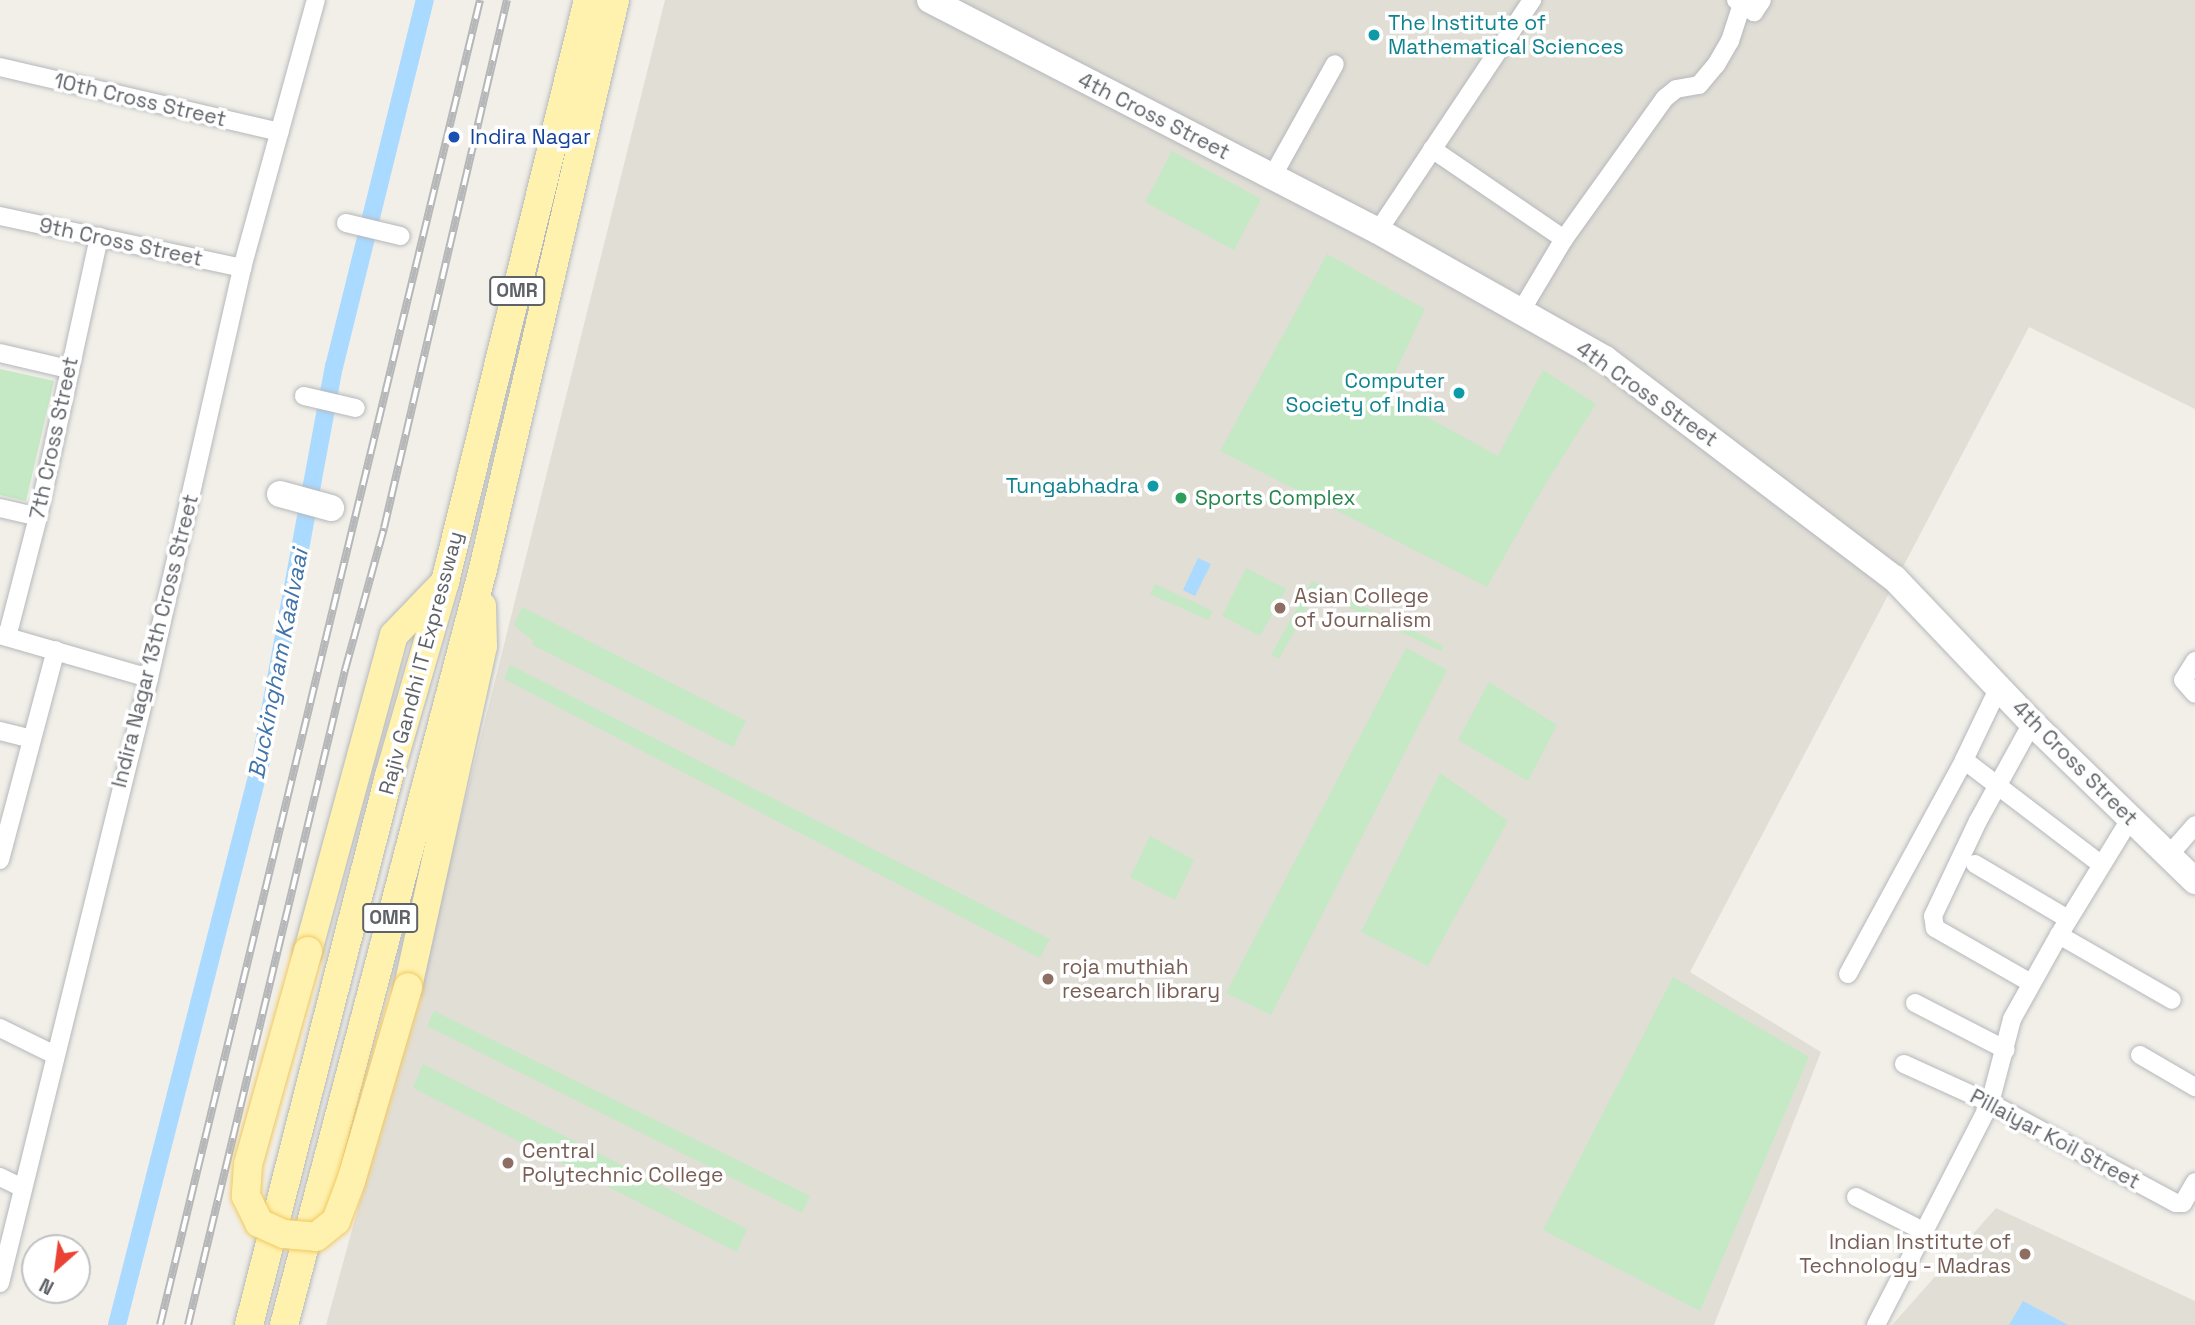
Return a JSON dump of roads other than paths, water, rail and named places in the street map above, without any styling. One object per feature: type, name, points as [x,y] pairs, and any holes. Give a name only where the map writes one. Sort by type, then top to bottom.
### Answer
[{"type":"main road","name":"Rajiv Gandhi IT Expressway","points":[[249,1325],[389,776],[445,582],[588,0]]},
{"type":"main road","name":"Rajiv Gandhi IT Expressway","points":[[284,1325],[482,569],[615,0]]},
{"type":"main road","points":[[445,582],[394,635],[248,1165],[246,1196],[259,1223],[284,1234],[316,1237],[336,1221],[351,1181],[408,987],[483,646],[482,569]]},
{"type":"street","name":"Indira Nagar 13th Cross Street","points":[[0,1283],[149,678],[242,268],[316,0]]},
{"type":"street","name":"4th Cross Street","points":[[930,0],[1378,231],[1521,311],[1629,376],[1894,578],[2032,723],[2195,881]]},
{"type":"street","points":[[1378,231],[1532,0]]},
{"type":"street","points":[[1521,311],[1564,239],[1665,98],[1676,89],[1699,85],[1716,65],[1730,41],[1739,2],[1754,12],[1762,0]]},
{"type":"street","points":[[1272,177],[1335,64]]},
{"type":"street","name":"10th Cross Street","points":[[0,67],[279,132]]},
{"type":"street","points":[[1432,149],[1564,239]]},
{"type":"street","name":"9th Cross Street","points":[[0,216],[242,268]]},
{"type":"street","points":[[346,223],[400,236]]},
{"type":"street","name":"7th Cross Street","points":[[3,636],[38,517],[68,369],[99,237]]},
{"type":"street","points":[[0,353],[68,369]]},
{"type":"street","points":[[304,396],[356,408]]},
{"type":"street","points":[[280,494],[331,508]]},
{"type":"street","points":[[0,509],[38,517]]},
{"type":"street","points":[[3,636],[149,678]]},
{"type":"street","points":[[0,860],[56,650]]},
{"type":"street","points":[[2195,661],[2183,680],[2195,694]]},
{"type":"street","points":[[1847,974],[1964,760],[1999,687]]},
{"type":"street","points":[[2031,983],[1935,928],[1933,916],[1937,902],[1997,785],[2032,723]]},
{"type":"street","points":[[0,731],[31,739]]},
{"type":"street","points":[[1964,760],[2102,864]]},
{"type":"street","points":[[1876,1325],[1990,1103],[2012,1019],[2063,927],[2130,819]]},
{"type":"street","points":[[2170,854],[2195,825]]},
{"type":"street","points":[[1975,864],[2172,1000]]},
{"type":"street","points":[[1915,1003],[2006,1050]]},
{"type":"street","points":[[0,1028],[55,1055]]},
{"type":"street","points":[[2140,1055],[2195,1087]]},
{"type":"street","name":"Pillaiyar Koil Street","points":[[1904,1064],[1990,1103],[2176,1203],[2183,1203],[2195,1182]]},
{"type":"street","points":[[0,1177],[23,1188]]},
{"type":"street","points":[[1856,1197],[1924,1232]]},
{"type":"water","points":[[1198,558],[1211,564],[1195,596],[1183,590]]},
{"type":"water","points":[[2023,1301],[2068,1325],[2009,1325]]},
{"type":"waterway","name":"Buckingham Kaalvaai","points":[[117,1325],[260,765],[334,367],[425,0]]},
{"type":"railway","points":[[160,1325],[480,0]]},
{"type":"railway","points":[[188,1325],[345,670],[384,528],[507,0]]},
{"type":"place","name":"The Institute of Mathematical Sciences","points":[[1374,35]]},
{"type":"place","name":"Indira Nagar","points":[[454,137]]},
{"type":"place","name":"Computer Society of India","points":[[1459,393]]},
{"type":"place","name":"Tungabhadra","points":[[1153,486]]},
{"type":"place","name":"Sports Complex","points":[[1181,498]]},
{"type":"place","name":"Asian College of Journalism","points":[[1280,608]]},
{"type":"place","name":"roja muthiah research library","points":[[1048,979]]},
{"type":"place","name":"Central Polytechnic College","points":[[508,1163]]},
{"type":"place","name":"Indian Institute of Technology - Madras","points":[[2025,1254]]}]
